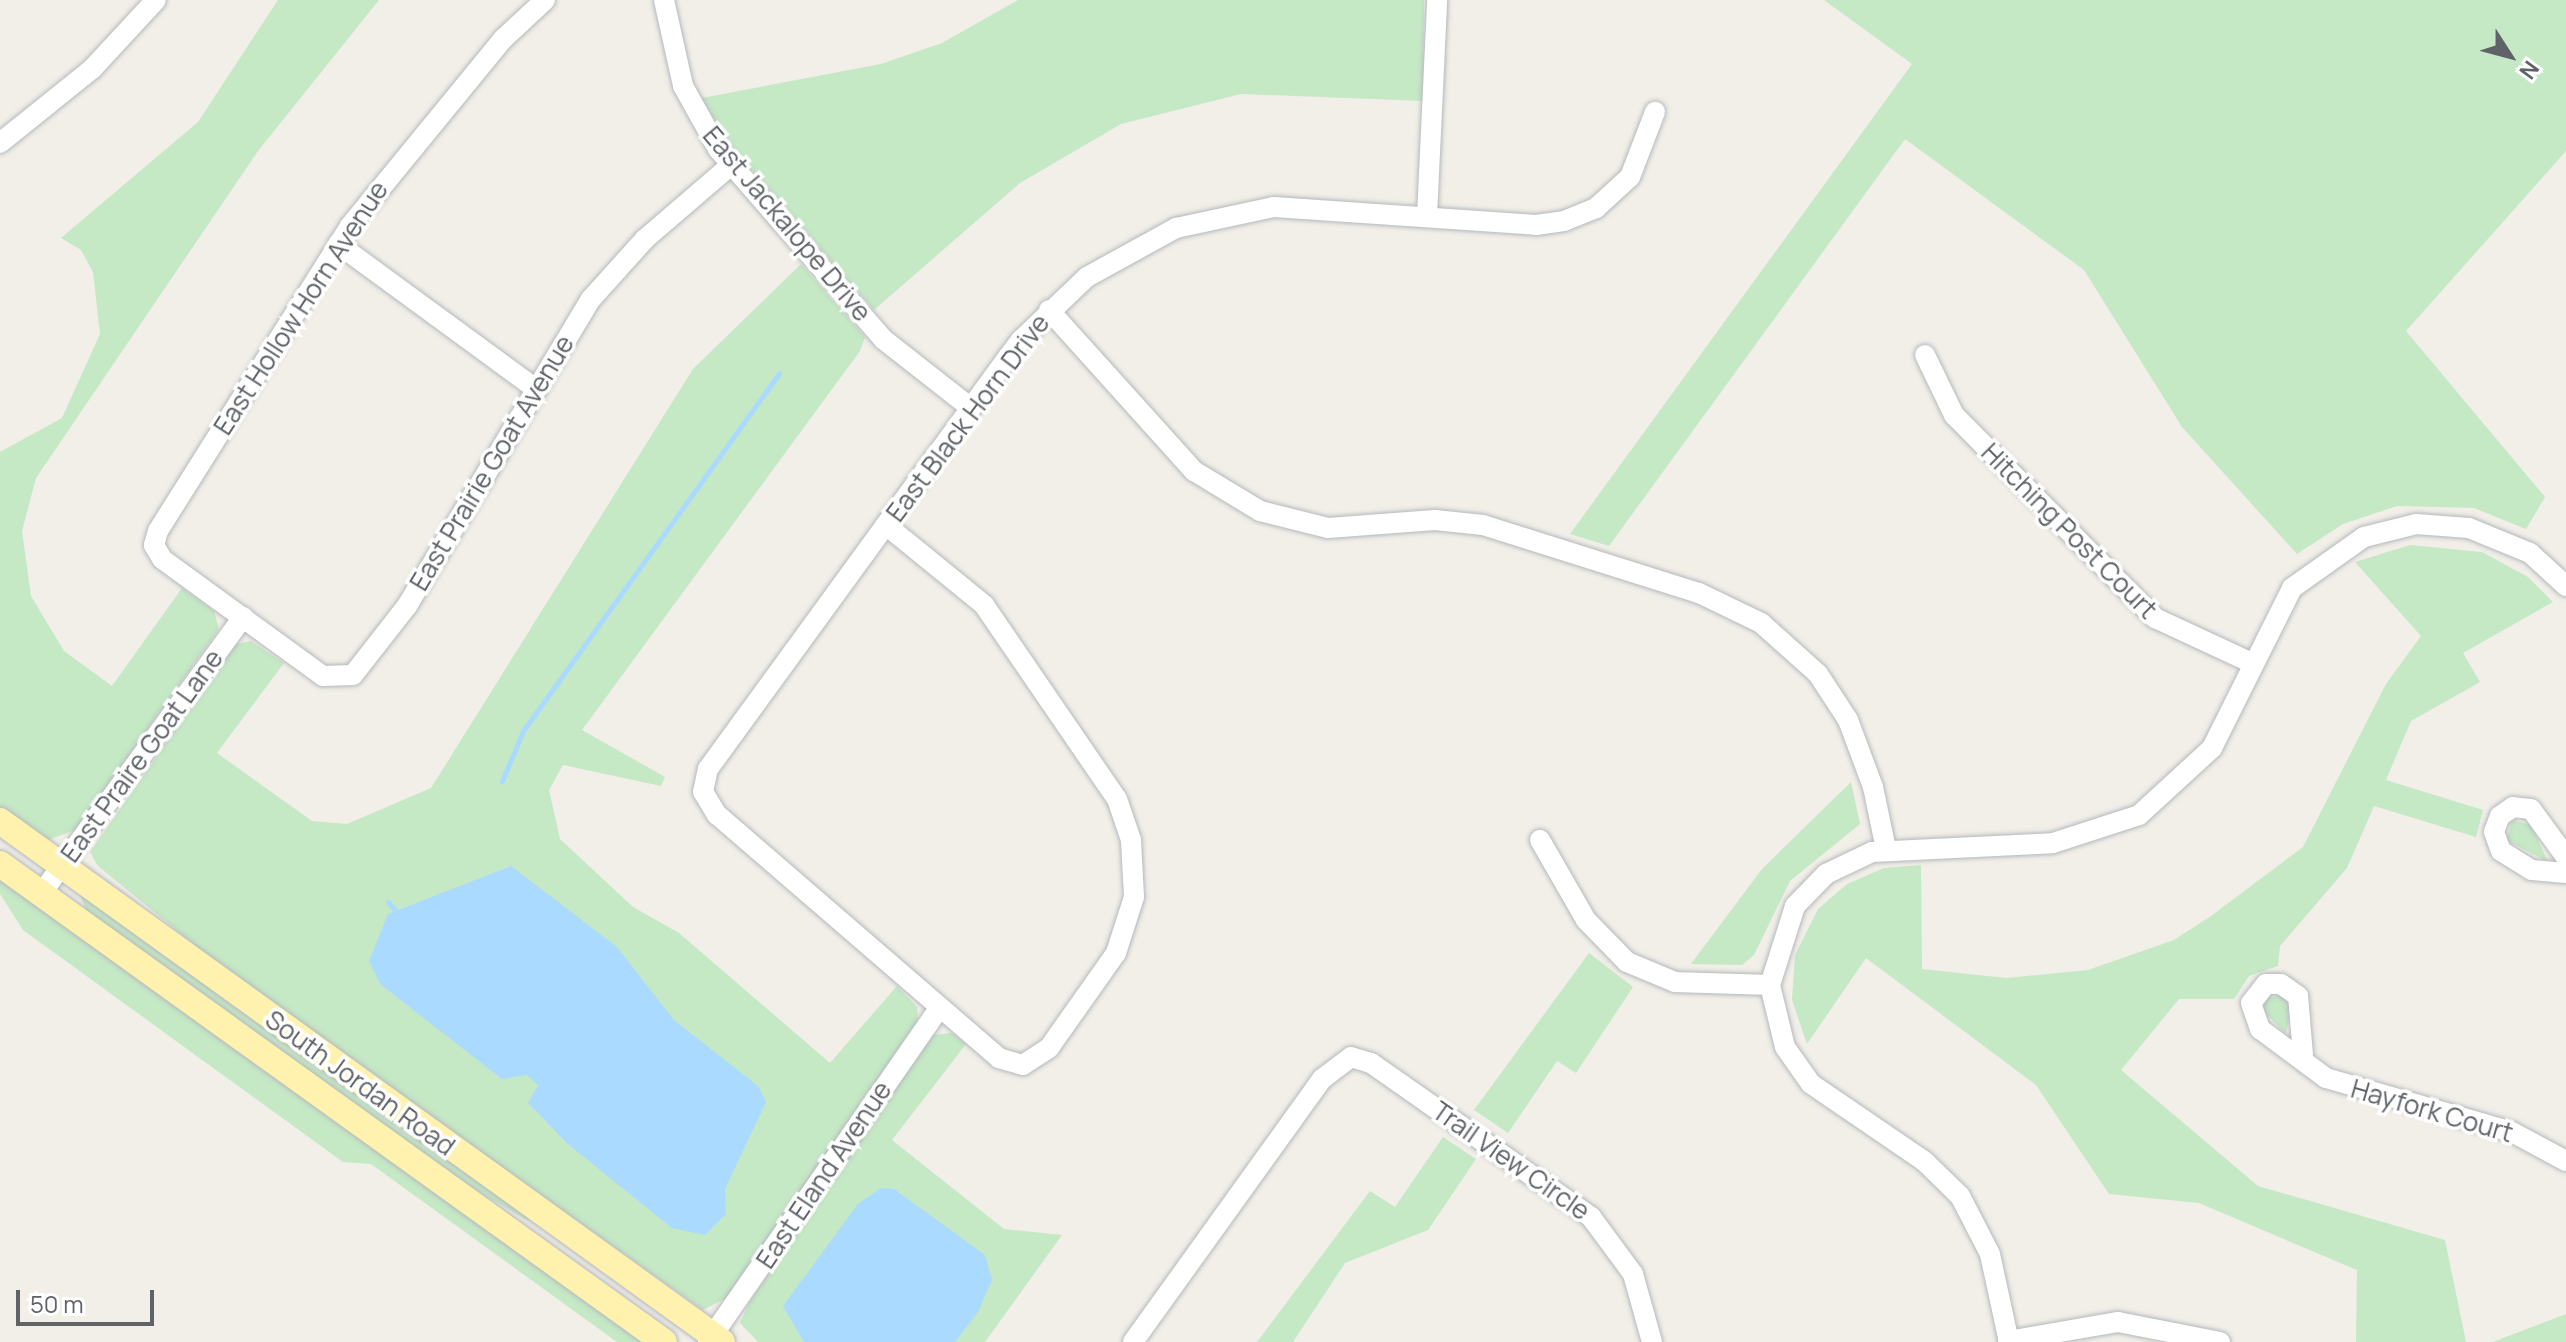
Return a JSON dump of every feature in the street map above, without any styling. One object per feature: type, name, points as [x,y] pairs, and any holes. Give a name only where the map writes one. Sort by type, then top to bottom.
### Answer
[{"type":"main road","name":"South Jordan Road","points":[[0,821],[714,1340]]},
{"type":"main road","name":"South Jordan Road","points":[[0,864],[664,1342]]},
{"type":"street","points":[[0,143],[92,69],[156,0]]},
{"type":"street","name":"East Hollow Horn Avenue","points":[[243,617],[148,546],[338,244],[414,143],[545,0]]},
{"type":"street","name":"East Jackalope Drive","points":[[664,0],[683,86],[730,166],[883,339],[971,408]]},
{"type":"street","points":[[1427,216],[1437,0]]},
{"type":"street","name":"East Black Horn Drive","points":[[886,525],[984,605],[1117,799],[1131,840],[1134,897],[1116,953],[1049,1048],[1024,1075],[999,1058],[694,793],[708,769],[971,408],[1049,310],[1124,253],[1204,219],[1288,207],[1536,225],[1587,212],[1639,165],[1655,112]]},
{"type":"street","name":"East Prairie Goat Avenue","points":[[243,617],[323,676],[346,687],[402,613],[536,389],[614,271],[730,166]]},
{"type":"street","points":[[338,244],[536,389]]},
{"type":"street","points":[[1049,310],[1188,465],[1245,504],[1328,528],[1465,521],[1714,598],[1790,646],[1848,720],[1873,787],[1886,849]]},
{"type":"street","name":"Hitching Post Court","points":[[1925,355],[1954,415],[2155,618],[2252,663]]},
{"type":"street","points":[[2220,1342],[2185,1330],[2163,1337],[2118,1322],[2009,1341],[1990,1254],[1969,1208],[1936,1170],[1811,1084],[1785,1047],[1770,985],[1780,937],[1804,894],[1837,867],[1886,849],[2053,843],[2139,815],[2212,748],[2271,619],[2303,577],[2349,544],[2393,528],[2438,523],[2481,531],[2530,553],[2566,586]]},
{"type":"street","name":"East Praire Goat Lane","points":[[41,894],[243,617]]},
{"type":"street","points":[[2566,857],[2531,809],[2513,807],[2500,816],[2494,832],[2501,851],[2532,870],[2566,873]]},
{"type":"street","points":[[1540,840],[1586,920],[1627,962],[1675,982],[1770,985]]},
{"type":"street","name":"East Eland Avenue","points":[[714,1340],[940,1007]]},
{"type":"street","name":"Trail View Circle","points":[[1133,1342],[1322,1079],[1351,1052],[1600,1225],[1636,1281],[1652,1342]]},
{"type":"street","name":"Hayfork Court","points":[[2303,1055],[2347,1088],[2496,1127],[2566,1161]]},
{"type":"green space","points":[[278,0],[379,0],[258,151],[36,478],[22,531],[31,596],[64,651],[112,686],[182,588],[214,611],[219,629],[75,830],[48,840],[0,807],[0,452],[62,418],[100,334],[93,272],[81,250],[61,238],[198,122]]},
{"type":"green space","points":[[1018,0],[1424,0],[1423,101],[1241,94],[1121,124],[1020,183],[874,310],[728,142],[702,98],[881,64],[942,43]]},
{"type":"green space","points":[[1824,0],[2566,0],[2566,151],[2406,331],[2545,497],[2526,529],[2474,508],[2397,506],[2343,524],[2297,554],[2182,427],[2084,270],[1905,139],[1609,546],[1570,534],[1912,64]]},
{"type":"green space","points":[[801,264],[865,337],[860,351],[582,730],[665,777],[661,786],[563,765],[549,790],[560,839],[633,907],[679,933],[830,1063],[897,986],[917,1007],[918,1020],[728,1297],[703,1310],[235,978],[98,866],[90,852],[236,644],[251,641],[284,663],[217,753],[312,821],[347,824],[431,788],[693,369]]},
{"type":"green space","points":[[2410,545],[2482,552],[2528,577],[2553,602],[2463,653],[2480,682],[2411,721],[2386,780],[2483,810],[2476,837],[2374,806],[2347,868],[2280,946],[2278,966],[2249,976],[2234,999],[2179,999],[2121,1070],[2258,1186],[2445,1240],[2466,1342],[2356,1342],[2357,1270],[2199,1203],[2109,1194],[2036,1085],[1866,958],[1807,1044],[1792,1000],[1795,955],[1818,909],[1847,884],[1884,868],[1921,865],[1922,969],[2006,978],[2088,970],[2174,940],[2211,916],[2303,847],[2386,684],[2421,636],[2355,562]]},
{"type":"green space","points":[[1851,782],[1860,824],[1790,881],[1754,955],[1742,965],[1691,964],[1762,869]]},
{"type":"green space","points":[[2512,820],[2531,825],[2548,862],[2506,840]]},
{"type":"green space","points":[[0,877],[644,1342],[617,1342],[371,1164],[343,1162],[23,930],[0,894]]},
{"type":"green space","points":[[79,893],[530,1217],[528,1221],[445,1172],[86,910]]},
{"type":"green space","points":[[1589,953],[1633,987],[1576,1073],[1557,1061],[1508,1133],[1474,1110]]},
{"type":"green space","points":[[2283,995],[2291,1008],[2286,1034],[2262,1010],[2266,998]]},
{"type":"green space","points":[[952,1033],[966,1044],[892,1140],[1004,1229],[1062,1235],[985,1342],[758,1342],[740,1323],[750,1301],[932,1035]]},
{"type":"green space","points":[[1443,1137],[1476,1159],[1428,1230],[1345,1263],[1293,1342],[1257,1342],[1370,1191],[1395,1207]]},
{"type":"green space","points":[[2566,1314],[2566,1342],[2493,1342],[2498,1340]]},
{"type":"water","points":[[511,866],[617,947],[674,1020],[758,1086],[766,1102],[725,1189],[726,1214],[705,1235],[672,1228],[569,1145],[528,1103],[538,1085],[527,1075],[502,1079],[380,984],[369,961],[388,914]]},
{"type":"water","points":[[881,1188],[894,1189],[985,1255],[992,1280],[978,1312],[955,1342],[804,1342],[783,1306],[858,1204]]},
{"type":"waterway","points":[[502,781],[523,731],[779,373]]},
{"type":"waterway","points":[[388,902],[398,913]]}]
